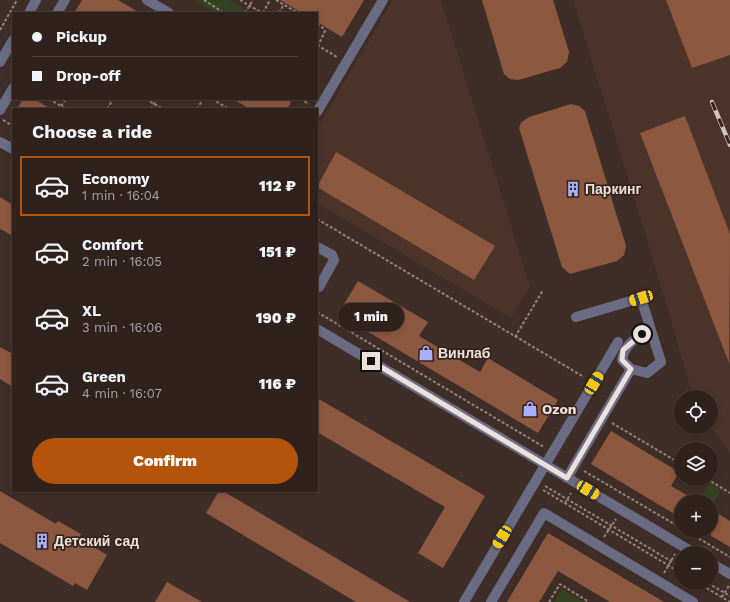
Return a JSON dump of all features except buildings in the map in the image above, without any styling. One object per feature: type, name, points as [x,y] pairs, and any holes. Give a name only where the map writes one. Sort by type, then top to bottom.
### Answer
[{"type":"street","points":[[30,12],[36,0]]},
{"type":"street","points":[[58,12],[65,0]]},
{"type":"street","points":[[147,0],[167,12]]},
{"type":"street","points":[[318,105],[346,63],[383,0]]},
{"type":"street","points":[[0,62],[12,42]]},
{"type":"street","points":[[0,110],[12,90]]},
{"type":"street","points":[[0,142],[12,148]]},
{"type":"street","points":[[318,248],[332,255],[334,260],[318,288]]},
{"type":"street","points":[[576,317],[641,298],[661,362],[647,373],[631,369],[622,360],[623,350],[633,340],[650,328]]},
{"type":"street","points":[[318,330],[681,545]]},
{"type":"street","points":[[464,602],[618,342]]},
{"type":"street","points":[[567,478],[631,369]]},
{"type":"street","points":[[491,602],[544,513],[693,602]]},
{"type":"street","points":[[718,567],[730,574]]},
{"type":"path","points":[[0,30],[18,0]]},
{"type":"path","points":[[204,0],[222,12]]},
{"type":"path","points":[[240,0],[258,12]]},
{"type":"path","points":[[246,12],[253,0]]},
{"type":"path","points":[[263,12],[270,0]]},
{"type":"path","points":[[276,0],[296,12]]},
{"type":"path","points":[[280,12],[284,4]]},
{"type":"path","points":[[318,25],[323,28],[325,32],[318,44]]},
{"type":"path","points":[[318,47],[346,63]]},
{"type":"path","points":[[51,100],[64,108]]},
{"type":"path","points":[[61,106],[65,100]]},
{"type":"path","points":[[148,100],[161,108]]},
{"type":"path","points":[[152,108],[156,100]]},
{"type":"path","points":[[214,100],[227,108]]},
{"type":"path","points":[[0,118],[12,125]]},
{"type":"path","points":[[318,220],[594,383]]},
{"type":"path","points":[[515,337],[543,290]]},
{"type":"path","points":[[318,313],[553,452]]},
{"type":"path","points":[[603,417],[674,460]]},
{"type":"path","points":[[575,465],[674,524]]},
{"type":"path","points":[[534,483],[612,525],[674,563]]},
{"type":"path","points":[[534,483],[674,568]]},
{"type":"path","points":[[718,486],[730,493]]},
{"type":"path","points":[[599,546],[628,497]]},
{"type":"path","points":[[659,582],[684,538]]},
{"type":"path","points":[[697,538],[730,557]]},
{"type":"path","points":[[549,602],[560,584],[590,602]]},
{"type":"path","points":[[722,597],[730,584]]},
{"type":"path","points":[[718,589],[730,596]]},
{"type":"path","points":[[710,590],[730,602]]},
{"type":"shaded area","points":[[393,0],[441,0],[530,287],[511,318],[318,204],[318,127]]},
{"type":"shaded area","points":[[573,0],[730,0],[730,453],[716,434],[718,434],[718,390],[691,390],[653,259]]},
{"type":"green space","points":[[195,0],[229,0],[249,12],[215,12]]},
{"type":"green space","points":[[707,486],[714,486],[721,490],[718,495],[703,494]]},
{"type":"green space","points":[[562,589],[584,602],[554,602]]},
{"type":"railway","points":[[712,102],[730,145]]},
{"type":"place","name":"Паркинг","points":[[573,189]]},
{"type":"place","name":"Винлаб","points":[[426,353]]},
{"type":"place","name":"Ozon","points":[[530,409]]},
{"type":"place","name":"Детский сад","points":[[42,541]]},
{"type":"route","points":[[371,361],[567,478],[631,369],[622,360],[623,350],[633,340],[642,334]]}]
